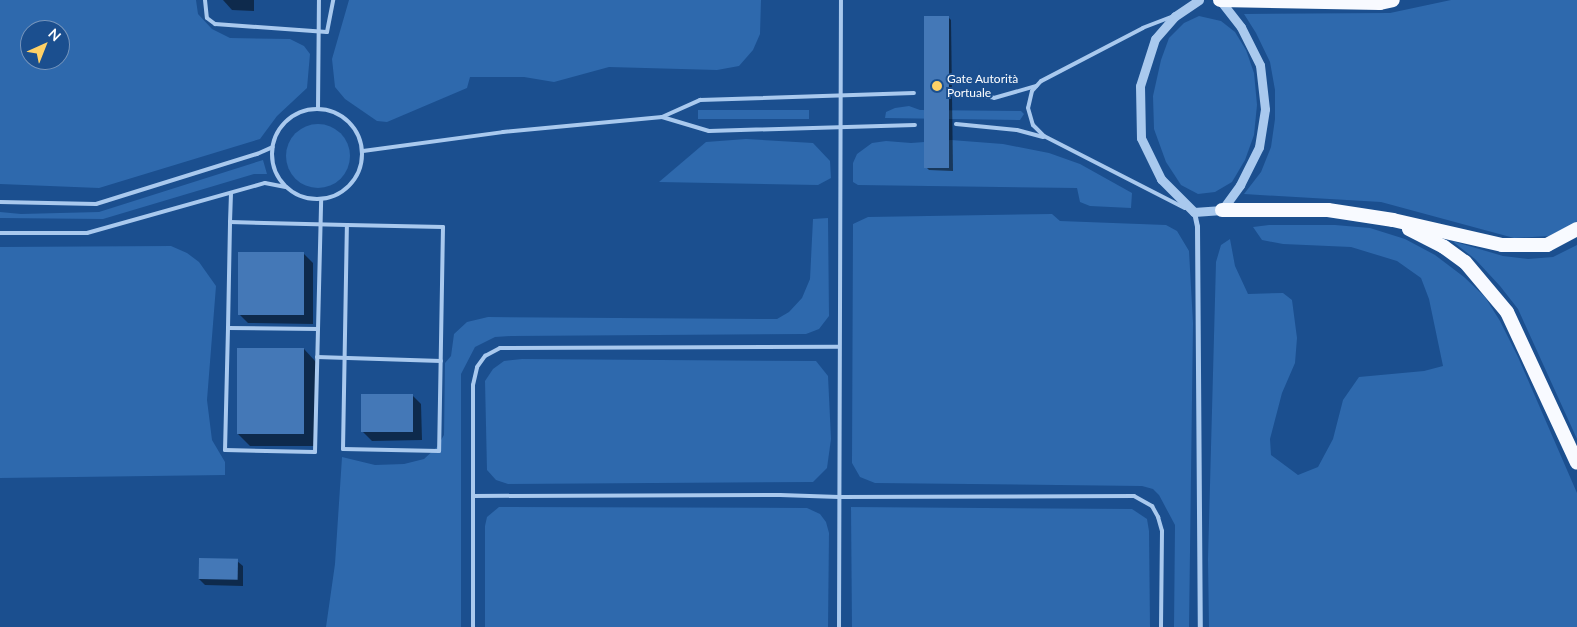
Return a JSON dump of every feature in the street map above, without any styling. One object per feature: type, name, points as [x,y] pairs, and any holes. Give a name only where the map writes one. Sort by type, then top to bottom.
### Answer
[{"type":"highway","points":[[1220,0],[1380,3],[1393,0]]},
{"type":"highway","points":[[1222,210],[1328,210],[1393,220],[1502,244],[1547,245],[1577,229]]},
{"type":"highway","points":[[1393,220],[1444,246],[1465,262],[1507,312],[1577,463]]},
{"type":"street","points":[[1194,212],[1222,210],[1240,186],[1259,147],[1265,109],[1260,64],[1241,27],[1220,0]]},
{"type":"street","points":[[1196,1],[1176,16],[1154,39],[1140,86],[1141,138],[1161,179],[1194,212],[1197,226],[1200,627]]},
{"type":"lane","points":[[205,0],[207,18],[215,24],[318,32],[326,32],[333,0]]},
{"type":"lane","points":[[318,109],[319,0]]},
{"type":"lane","points":[[839,627],[840,0]]},
{"type":"lane","points":[[956,93],[994,98],[1036,86],[1048,77],[1143,28],[1176,16]]},
{"type":"lane","points":[[1036,86],[1030,97],[1029,117],[1038,131],[1050,139],[1194,212]]},
{"type":"lane","points":[[363,151],[503,132],[662,117],[700,100],[914,93]]},
{"type":"lane","points":[[318,109],[336,114],[352,126],[359,136],[363,151],[361,167],[354,181],[343,192],[321,199],[299,196],[286,187],[277,176],[273,162],[273,147],[284,124],[294,116],[318,109]]},
{"type":"lane","points":[[662,117],[709,131],[915,125]]},
{"type":"lane","points":[[956,124],[1017,130],[1050,139]]},
{"type":"lane","points":[[0,202],[96,204],[257,154],[273,147]]},
{"type":"lane","points":[[0,233],[87,233],[264,183],[286,187]]},
{"type":"lane","points":[[231,193],[225,450],[315,452],[321,199]]},
{"type":"lane","points":[[230,222],[443,227],[439,451],[343,449],[347,225]]},
{"type":"lane","points":[[228,328],[318,330]]},
{"type":"lane","points":[[473,627],[473,385],[477,367],[485,356],[500,348],[839,347]]},
{"type":"lane","points":[[317,357],[441,361]]},
{"type":"lane","points":[[473,496],[1134,496],[1152,506],[1162,531],[1161,627]]},
{"type":"shaded area","points":[[0,0],[196,0],[198,14],[212,29],[230,38],[290,39],[304,46],[310,54],[307,88],[277,116],[260,139],[99,188],[0,184]]},
{"type":"shaded area","points":[[349,0],[761,0],[760,34],[753,50],[739,66],[717,70],[609,67],[554,82],[524,77],[470,77],[467,88],[387,122],[377,121],[345,99],[335,87],[332,59]]},
{"type":"shaded area","points":[[1451,0],[1577,0],[1577,222],[1549,236],[1514,238],[1381,202],[1244,194],[1261,172],[1271,147],[1275,119],[1275,90],[1270,62],[1256,33],[1244,14],[1390,13]]},
{"type":"shaded area","points":[[1199,16],[1221,21],[1235,32],[1246,50],[1254,73],[1257,105],[1254,135],[1245,160],[1232,182],[1215,192],[1198,194],[1181,185],[1166,162],[1154,129],[1153,96],[1161,60],[1169,38],[1184,23]]},
{"type":"shaded area","points":[[909,106],[920,110],[1021,111],[1024,114],[1020,120],[885,118],[886,112],[895,108]]},
{"type":"shaded area","points":[[698,110],[809,110],[809,119],[698,119]]},
{"type":"shaded area","points":[[318,124],[336,130],[344,138],[350,156],[344,174],[336,182],[318,188],[300,182],[292,174],[286,156],[292,138],[300,130]]},
{"type":"shaded area","points":[[746,139],[813,143],[830,161],[831,178],[818,185],[659,182],[706,142]]},
{"type":"shaded area","points":[[951,140],[1003,144],[1049,153],[1080,164],[1132,193],[1131,208],[1090,206],[1080,202],[1077,188],[858,185],[853,182],[853,163],[857,154],[872,143]]},
{"type":"shaded area","points":[[263,160],[267,174],[254,174],[103,219],[0,218],[0,212],[21,214],[99,212]]},
{"type":"shaded area","points":[[1052,214],[1060,221],[1166,225],[1177,231],[1189,251],[1193,323],[1189,627],[1174,627],[1175,525],[1159,495],[1153,489],[1142,486],[875,483],[860,477],[852,463],[853,224],[868,217]]},
{"type":"shaded area","points":[[828,218],[829,316],[819,329],[806,334],[511,336],[495,337],[475,347],[461,374],[461,627],[326,627],[335,564],[342,457],[375,465],[404,464],[424,459],[437,447],[444,435],[445,363],[451,356],[454,334],[467,322],[488,317],[777,319],[789,312],[802,298],[810,279],[813,219]]},
{"type":"shaded area","points":[[1269,225],[1335,225],[1370,228],[1405,239],[1435,255],[1464,277],[1485,297],[1500,321],[1518,357],[1577,493],[1577,627],[1209,627],[1208,559],[1216,262],[1221,245],[1230,239],[1235,266],[1248,294],[1283,293],[1292,300],[1297,338],[1295,363],[1282,393],[1270,439],[1271,455],[1298,475],[1318,467],[1333,439],[1343,400],[1359,377],[1424,371],[1443,366],[1429,299],[1421,278],[1397,261],[1351,247],[1283,244],[1262,240],[1253,227]]},
{"type":"shaded area","points":[[1452,241],[1503,256],[1528,259],[1553,257],[1577,245],[1577,439],[1518,309],[1475,259]]},
{"type":"shaded area","points":[[171,246],[187,253],[199,262],[216,286],[207,400],[212,440],[225,462],[225,475],[0,478],[0,247]]},
{"type":"shaded area","points":[[522,359],[816,361],[828,376],[831,439],[827,468],[813,482],[508,484],[496,480],[487,470],[485,381],[493,369],[504,361]]},
{"type":"shaded area","points":[[499,507],[807,508],[820,514],[826,522],[829,533],[828,627],[485,627],[485,526],[487,517]]},
{"type":"shaded area","points":[[851,507],[1132,509],[1147,519],[1149,531],[1150,627],[852,627]]},
{"type":"building","name":"Gate Autorità Portuale","points":[[924,16],[949,16],[949,168],[924,168]]},
{"type":"building","points":[[238,252],[304,252],[304,315],[238,315]]},
{"type":"building","points":[[237,348],[304,348],[304,434],[237,434]]},
{"type":"building","points":[[361,394],[413,394],[413,432],[361,432]]},
{"type":"building","points":[[199,558],[238,559],[238,580],[199,579]]},
{"type":"place","name":"Gate Autorità Portuale","points":[[937,86]]}]
